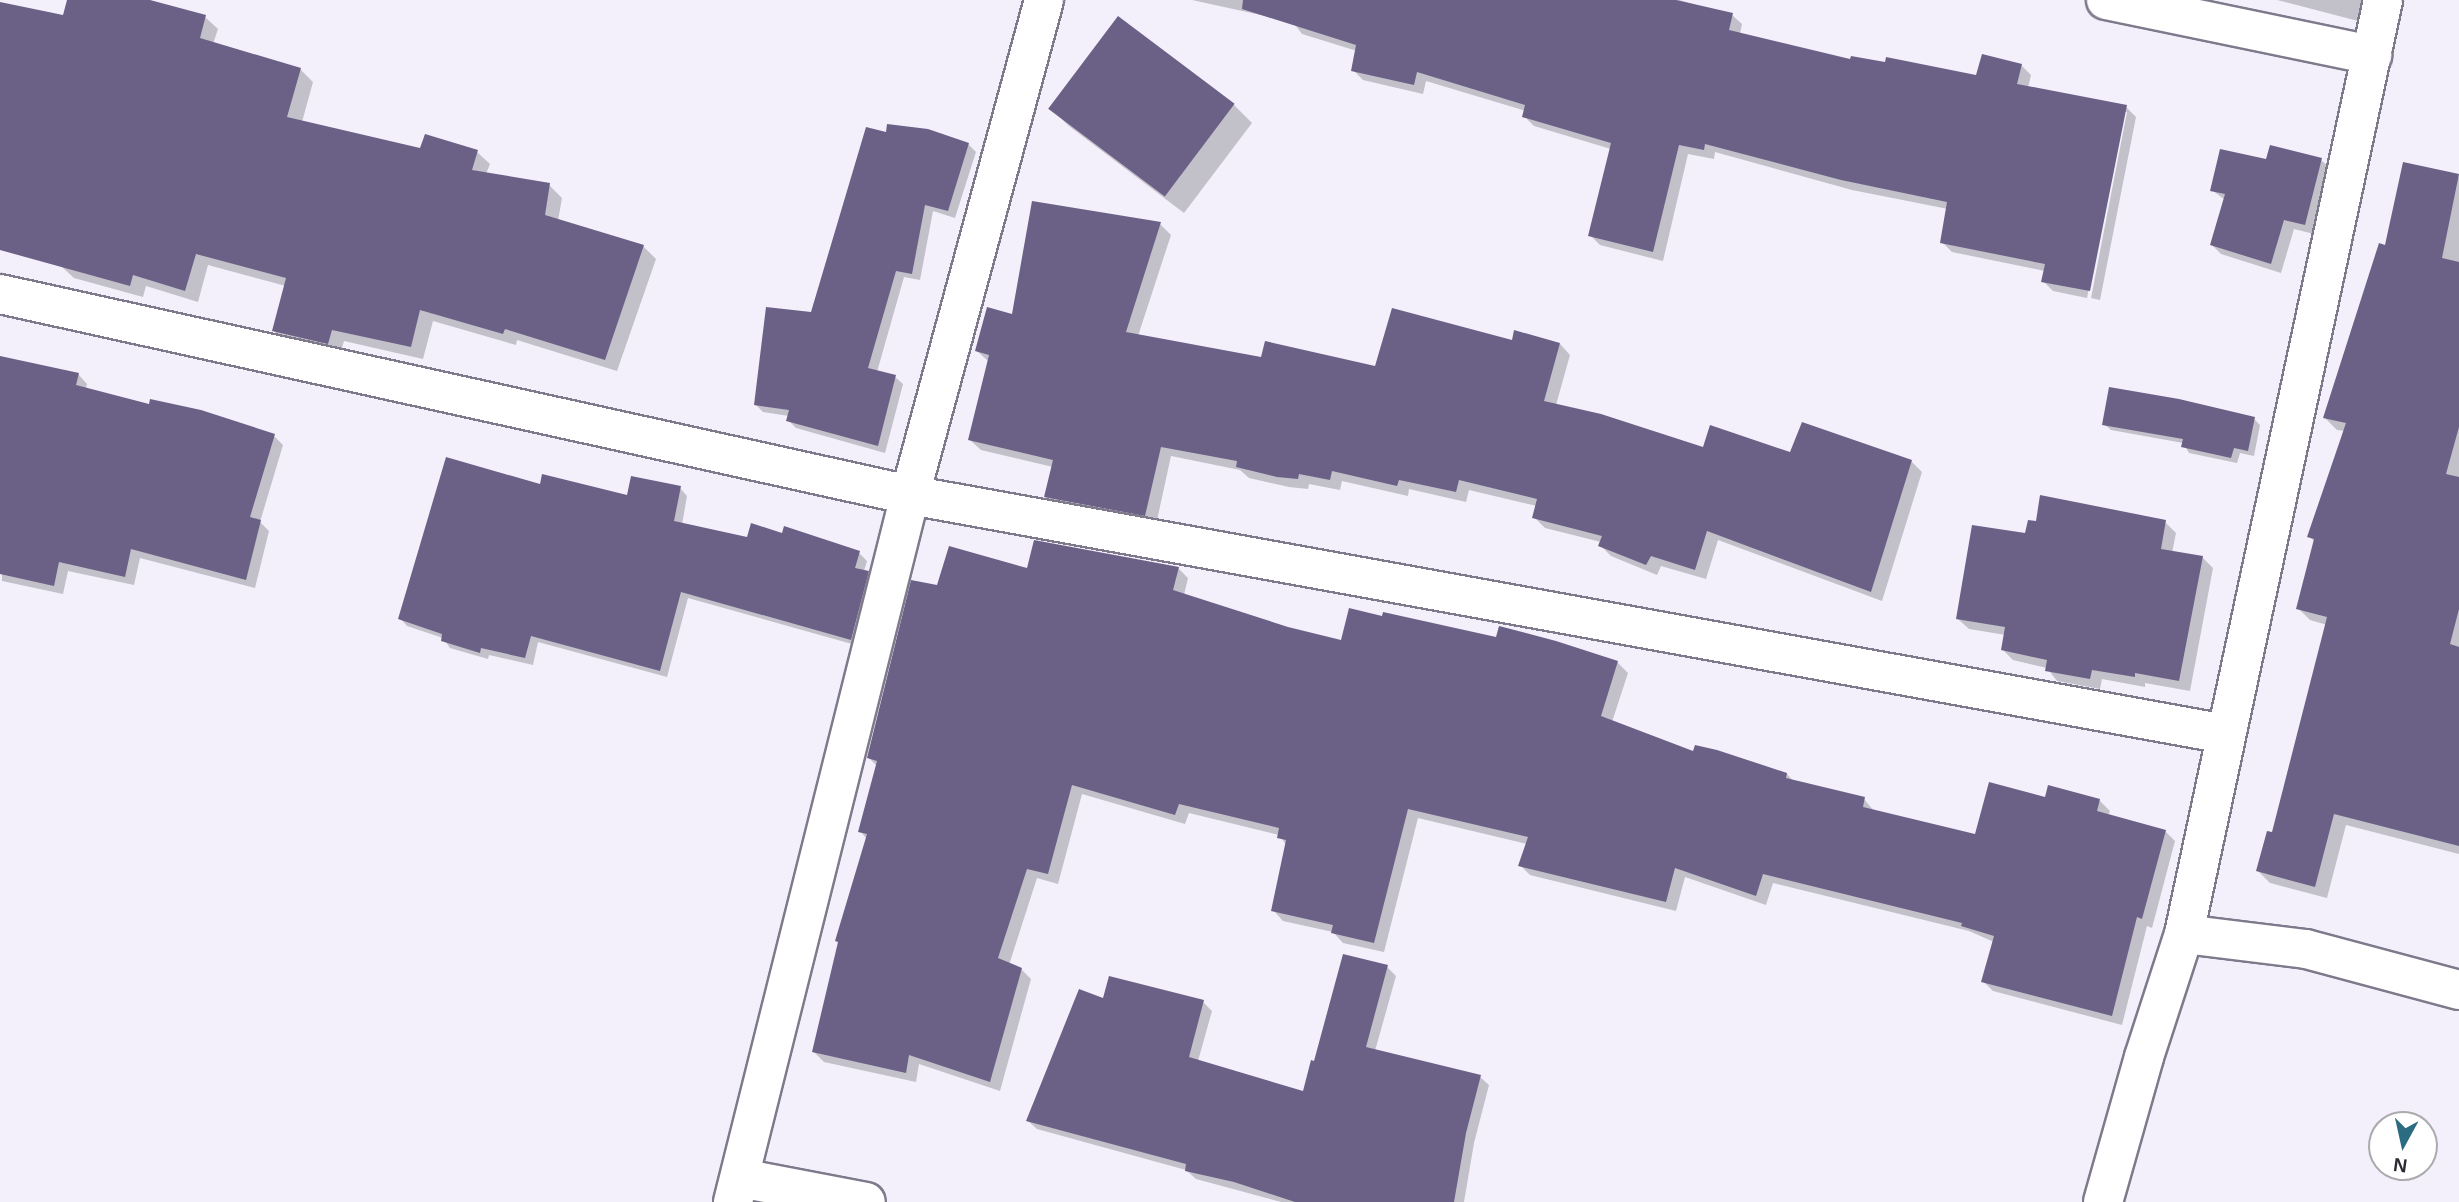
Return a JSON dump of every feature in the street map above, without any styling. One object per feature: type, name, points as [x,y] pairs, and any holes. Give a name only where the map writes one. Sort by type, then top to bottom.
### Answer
[{"type":"street","points":[[866,1202],[737,1190],[910,495],[1044,0]]},
{"type":"street","points":[[2106,0],[2372,55]]},
{"type":"street","points":[[2103,1202],[2144,1057],[2184,934],[2383,0]]},
{"type":"street","points":[[0,294],[910,495],[2225,734]]},
{"type":"street","points":[[2184,934],[2306,949],[2459,990]]},
{"type":"building","points":[[67,0],[150,0],[206,15],[200,38],[301,68],[287,117],[420,148],[425,134],[478,150],[472,170],[550,183],[545,215],[644,245],[605,360],[505,329],[503,334],[420,310],[411,347],[332,330],[328,344],[272,331],[286,278],[196,254],[185,291],[133,275],[130,286],[0,250],[0,2],[63,15]]},
{"type":"building","points":[[1243,0],[1676,0],[1733,13],[1729,30],[1850,59],[1851,56],[1885,62],[1886,57],[1976,75],[1982,54],[2022,64],[2017,84],[2127,105],[2090,291],[2041,282],[2045,264],[1940,243],[1947,202],[1841,180],[1705,144],[1704,150],[1679,145],[1653,252],[1588,236],[1611,143],[1522,117],[1525,105],[1417,72],[1414,85],[1351,71],[1356,45],[1242,9]]},
{"type":"building","points":[[1118,16],[1235,104],[1165,197],[1048,109]]},
{"type":"building","points":[[887,124],[928,129],[969,143],[948,211],[925,205],[912,274],[896,271],[868,368],[896,375],[878,446],[786,421],[789,410],[754,405],[766,307],[811,312],[866,127],[886,132]]},
{"type":"building","points":[[2270,145],[2322,158],[2305,225],[2284,220],[2271,264],[2210,245],[2225,194],[2210,191],[2220,149],[2266,159]]},
{"type":"building","points":[[2403,162],[2459,174],[2442,258],[2459,262],[2459,427],[2446,474],[2459,477],[2459,609],[2450,644],[2459,647],[2459,846],[2334,814],[2315,887],[2256,871],[2267,831],[2272,832],[2327,617],[2296,609],[2314,539],[2307,537],[2346,423],[2323,418],[2379,243],[2385,245]]},
{"type":"building","points":[[1032,201],[1161,222],[1126,332],[1261,357],[1265,341],[1375,366],[1392,308],[1512,340],[1514,330],[1560,343],[1544,401],[1601,414],[1703,447],[1710,425],[1790,452],[1802,422],[1912,460],[1871,592],[1707,531],[1695,570],[1651,556],[1646,565],[1598,546],[1602,536],[1532,518],[1537,499],[1459,480],[1456,492],[1399,480],[1397,486],[1332,471],[1330,480],[1299,474],[1298,479],[1277,477],[1236,467],[1237,461],[1161,447],[1145,516],[1044,497],[1053,460],[968,440],[989,355],[975,351],[987,307],[1012,314]]},
{"type":"building","points":[[0,356],[79,373],[76,385],[149,404],[150,399],[201,410],[275,434],[250,517],[261,520],[246,580],[131,549],[125,577],[59,562],[54,586],[0,574]]},
{"type":"building","points":[[2109,387],[2179,399],[2255,417],[2248,451],[2234,448],[2231,458],[2181,447],[2183,439],[2102,425]]},
{"type":"building","points":[[446,457],[540,484],[542,474],[627,495],[631,476],[681,486],[674,521],[747,537],[751,523],[782,533],[784,526],[860,551],[855,568],[869,571],[851,640],[681,592],[660,671],[531,636],[525,658],[481,648],[480,653],[441,641],[442,634],[398,619]]},
{"type":"building","points":[[2040,495],[2166,520],[2161,549],[2203,556],[2179,681],[2135,673],[2135,677],[2092,670],[2090,679],[2045,671],[2047,660],[2001,650],[2005,627],[1956,619],[1972,525],[2025,533],[2028,520],[2036,521]]},
{"type":"building","points":[[1034,540],[1179,567],[1173,590],[1288,627],[1341,640],[1349,608],[1382,616],[1383,612],[1496,637],[1499,626],[1556,641],[1618,661],[1601,716],[1693,751],[1695,745],[1717,750],[1787,773],[1786,778],[1865,797],[1863,807],[1975,834],[1989,782],[2045,797],[2048,785],[2100,799],[2097,811],[2166,830],[2142,919],[2137,917],[2112,1016],[1981,982],[1994,936],[1961,926],[1962,923],[1763,874],[1756,896],[1675,868],[1666,902],[1518,866],[1528,837],[1408,809],[1374,943],[1331,933],[1333,925],[1271,911],[1286,840],[1277,838],[1279,828],[1179,804],[1175,815],[1072,785],[1048,874],[1027,869],[998,958],[1022,968],[990,1082],[909,1055],[906,1073],[812,1052],[838,942],[835,941],[867,834],[858,832],[877,761],[867,758],[911,580],[937,585],[949,546],[1027,568]]},
{"type":"building","points":[[1343,954],[1388,965],[1366,1047],[1481,1075],[1466,1133],[1454,1202],[1295,1202],[1234,1182],[1185,1171],[1186,1164],[1026,1121],[1079,989],[1103,998],[1109,976],[1204,1000],[1189,1057],[1303,1091],[1311,1060],[1314,1061]]}]
